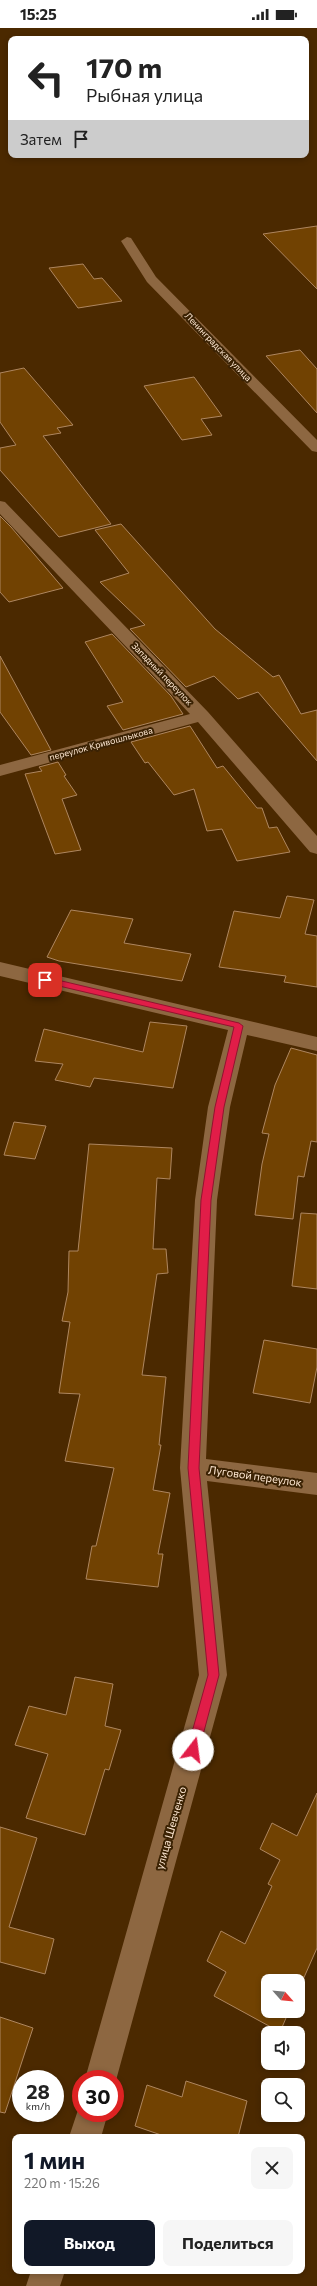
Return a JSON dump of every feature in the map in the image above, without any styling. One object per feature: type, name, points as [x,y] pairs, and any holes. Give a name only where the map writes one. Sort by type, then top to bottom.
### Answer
[{"type":"street","name":"Ленинградская улица","points":[[128,241],[151,278],[317,448]]},
{"type":"street","name":"Западный переулок","points":[[0,505],[202,716],[317,848]]},
{"type":"street","name":"переулок Кривошлыкова","points":[[0,771],[202,716]]},
{"type":"street","points":[[0,969],[317,1044]]},
{"type":"street","name":"улица Шевченко","points":[[104,2070],[214,1675],[193,1468],[206,1200],[219,1107],[239,1026]]},
{"type":"street","name":"Луговой переулок","points":[[193,1468],[317,1484]]},
{"type":"street","points":[[86,2134],[89,2122]]},
{"type":"street","points":[[43,2286],[47,2274]]},
{"type":"building","points":[[317,226],[317,289],[263,234]]},
{"type":"building","points":[[83,264],[94,279],[102,278],[122,301],[78,308],[49,268]]},
{"type":"building","points":[[300,350],[317,369],[317,413],[266,356]]},
{"type":"building","points":[[24,368],[73,425],[57,428],[61,433],[43,436],[111,524],[59,537],[0,470],[0,448],[16,445],[0,422],[0,373]]},
{"type":"building","points":[[194,377],[222,416],[201,419],[212,435],[182,440],[144,386]]},
{"type":"building","points":[[0,516],[63,588],[9,602],[0,592]]},
{"type":"building","points":[[121,524],[215,629],[273,677],[279,675],[301,714],[317,710],[317,761],[258,692],[238,699],[214,676],[186,687],[130,629],[145,625],[100,582],[129,573],[95,530]]},
{"type":"building","points":[[112,634],[171,696],[183,714],[123,730],[107,706],[123,702],[85,642]]},
{"type":"building","points":[[0,656],[51,750],[31,755],[0,712]]},
{"type":"building","points":[[190,726],[217,768],[223,766],[257,808],[262,808],[269,828],[277,827],[290,852],[237,861],[222,829],[207,831],[194,789],[174,795],[148,762],[145,763],[131,742]]},
{"type":"building","points":[[58,762],[66,775],[64,776],[77,795],[62,799],[81,850],[55,854],[25,774],[42,771],[39,767]]},
{"type":"building","points":[[287,896],[314,900],[305,934],[317,936],[317,987],[284,982],[286,976],[219,967],[234,911],[280,918]]},
{"type":"building","points":[[71,910],[133,919],[124,943],[191,954],[182,981],[59,961],[47,957]]},
{"type":"building","points":[[150,1022],[187,1026],[173,1088],[94,1078],[90,1087],[55,1080],[63,1064],[35,1061],[44,1029],[143,1052]]},
{"type":"building","points":[[291,1048],[317,1055],[317,1142],[311,1141],[304,1177],[298,1176],[293,1219],[255,1215],[262,1164],[269,1134],[262,1133],[275,1085]]},
{"type":"building","points":[[14,1122],[46,1126],[35,1159],[4,1155]]},
{"type":"building","points":[[89,1144],[172,1148],[170,1179],[157,1178],[153,1249],[166,1249],[168,1273],[157,1274],[142,1375],[166,1377],[159,1445],[161,1445],[153,1490],[170,1493],[158,1554],[163,1554],[158,1587],[86,1579],[92,1546],[96,1546],[114,1468],[65,1461],[80,1394],[59,1393],[70,1322],[62,1321],[68,1292],[69,1251],[78,1251]]},
{"type":"building","points":[[301,1213],[317,1214],[317,1289],[292,1286]]},
{"type":"building","points":[[264,1340],[317,1349],[317,1367],[310,1403],[253,1393]]},
{"type":"building","points":[[75,1677],[113,1684],[105,1726],[121,1730],[109,1770],[105,1769],[85,1835],[26,1818],[48,1754],[15,1745],[29,1706],[66,1715]]},
{"type":"building","points":[[317,1793],[317,1948],[305,1975],[261,1974],[261,2018],[286,2018],[283,2026],[269,2026],[214,1996],[226,1972],[207,1961],[221,1931],[245,1944],[272,1886],[268,1884],[280,1860],[260,1849],[272,1823],[297,1836]]},
{"type":"building","points":[[0,1827],[37,1838],[9,1927],[54,1939],[45,1974],[0,1962]]},
{"type":"building","points":[[0,2017],[33,2028],[19,2070],[12,2070],[12,2092],[5,2113],[0,2112]]},
{"type":"building","points":[[186,2081],[247,2101],[239,2134],[158,2134],[135,2126],[147,2085],[182,2097]]},
{"type":"route","points":[[45,980],[239,1026],[219,1107],[206,1200],[193,1468],[214,1675],[193,1750]]}]
